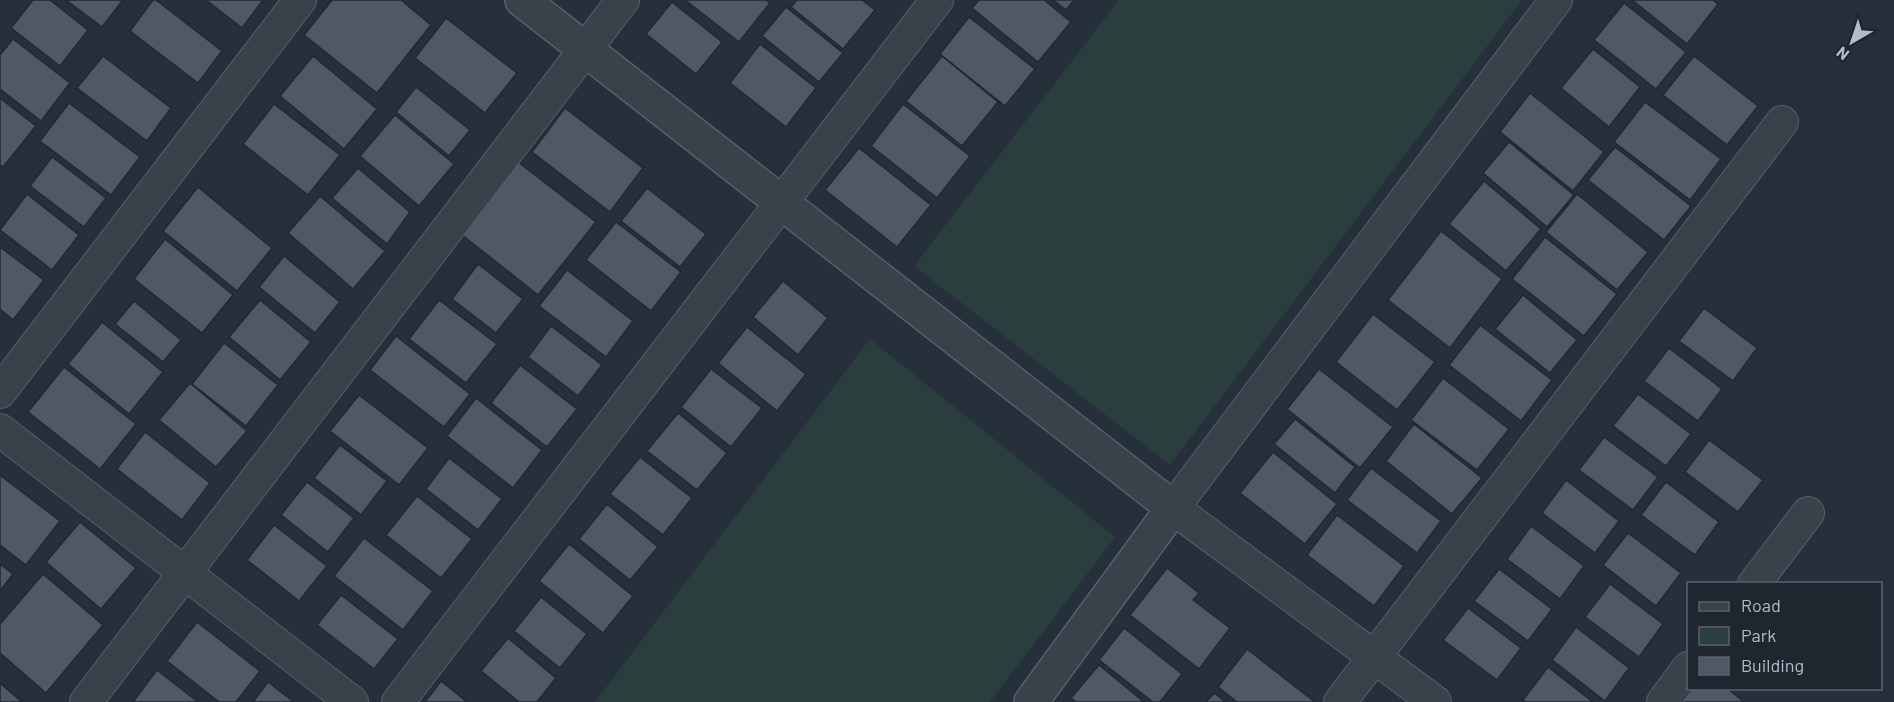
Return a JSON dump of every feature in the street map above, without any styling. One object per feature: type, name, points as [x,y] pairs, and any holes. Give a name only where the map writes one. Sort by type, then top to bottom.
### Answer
[{"type":"street","points":[[0,392],[300,0]]},
{"type":"street","points":[[522,0],[1173,508],[1436,702]]},
{"type":"street","points":[[86,702],[623,0]]},
{"type":"street","points":[[398,702],[937,0]]},
{"type":"street","points":[[1031,702],[1173,508],[1556,0]]},
{"type":"street","points":[[1340,702],[1782,122]]},
{"type":"street","points":[[0,430],[352,702]]},
{"type":"street","points":[[1756,582],[1808,513]]},
{"type":"street","points":[[1663,702],[1687,671]]},
{"type":"green space","points":[[1119,0],[1522,0],[1170,465],[914,266]]},
{"type":"green space","points":[[870,339],[1115,537],[990,702],[595,702]]},
{"type":"building","points":[[33,0],[50,0],[88,30],[60,66],[11,28]]},
{"type":"building","points":[[66,0],[123,0],[102,27]]},
{"type":"building","points":[[153,0],[222,51],[198,83],[130,31]]},
{"type":"building","points":[[206,0],[263,0],[242,28]]},
{"type":"building","points":[[332,0],[401,0],[431,25],[377,93],[304,35]]},
{"type":"building","points":[[685,0],[766,0],[770,3],[739,42]]},
{"type":"building","points":[[797,0],[862,0],[875,10],[843,49],[791,7]]},
{"type":"building","points":[[979,0],[1044,0],[1071,22],[1038,62],[972,8]]},
{"type":"building","points":[[1053,0],[1074,0],[1066,10]]},
{"type":"building","points":[[1632,0],[1713,0],[1718,4],[1687,44]]},
{"type":"building","points":[[672,2],[722,42],[696,74],[646,34]]},
{"type":"building","points":[[1624,3],[1686,52],[1656,89],[1594,40]]},
{"type":"building","points":[[786,7],[843,53],[819,82],[762,36]]},
{"type":"building","points":[[969,17],[1035,69],[1005,106],[940,54]]},
{"type":"building","points":[[446,18],[517,73],[485,113],[415,58]]},
{"type":"building","points":[[13,39],[70,83],[41,121],[0,89],[0,55]]},
{"type":"building","points":[[760,44],[816,88],[786,127],[730,83]]},
{"type":"building","points":[[1593,49],[1640,87],[1609,127],[1561,88]]},
{"type":"building","points":[[103,56],[171,108],[147,141],[77,88]]},
{"type":"building","points":[[313,56],[377,109],[344,149],[280,96]]},
{"type":"building","points":[[942,56],[998,102],[962,146],[906,101]]},
{"type":"building","points":[[1694,56],[1758,106],[1727,145],[1663,95]]},
{"type":"building","points":[[416,87],[470,130],[449,156],[396,112]]},
{"type":"building","points":[[1530,93],[1604,152],[1573,191],[1500,132]]},
{"type":"building","points":[[0,98],[36,126],[3,167],[0,165]]},
{"type":"building","points":[[1645,102],[1721,159],[1690,200],[1614,142]]},
{"type":"building","points":[[69,103],[140,157],[111,195],[40,141]]},
{"type":"building","points":[[274,104],[340,155],[308,195],[243,144]]},
{"type":"building","points":[[903,104],[970,156],[937,198],[871,146]]},
{"type":"building","points":[[565,108],[643,168],[610,212],[532,152]]},
{"type":"building","points":[[395,115],[454,164],[419,206],[360,156]]},
{"type":"building","points":[[1509,142],[1574,195],[1547,227],[1483,173]]},
{"type":"building","points":[[1615,147],[1691,206],[1664,240],[1588,180]]},
{"type":"building","points":[[859,148],[931,205],[897,247],[825,190]]},
{"type":"building","points":[[52,157],[106,198],[84,227],[30,186]]},
{"type":"building","points":[[518,162],[596,222],[538,295],[462,235]]},
{"type":"building","points":[[358,168],[410,212],[387,244],[332,198]]},
{"type":"building","points":[[1484,181],[1541,229],[1506,271],[1449,224]]},
{"type":"building","points":[[198,187],[272,248],[237,291],[163,231]]},
{"type":"building","points":[[647,188],[706,234],[680,267],[621,221]]},
{"type":"building","points":[[27,194],[79,235],[52,270],[0,230]]},
{"type":"building","points":[[1577,194],[1648,252],[1617,290],[1546,232]]},
{"type":"building","points":[[320,196],[385,251],[353,289],[288,233]]},
{"type":"building","points":[[616,222],[681,272],[651,311],[586,260]]},
{"type":"building","points":[[1441,231],[1502,279],[1450,348],[1388,300]]},
{"type":"building","points":[[1545,237],[1617,294],[1584,336],[1512,279]]},
{"type":"building","points":[[165,239],[233,295],[202,333],[134,279]]},
{"type":"building","points":[[0,247],[44,280],[13,320],[0,309]]},
{"type":"building","points":[[284,256],[340,302],[315,333],[259,287]]},
{"type":"building","points":[[478,264],[523,299],[496,333],[452,299]]},
{"type":"building","points":[[567,270],[633,321],[606,357],[539,306]]},
{"type":"building","points":[[783,281],[828,318],[798,355],[753,317]]},
{"type":"building","points":[[1523,295],[1577,340],[1550,373],[1495,329]]},
{"type":"building","points":[[260,300],[311,342],[280,380],[229,337]]},
{"type":"building","points":[[439,300],[497,344],[466,383],[409,339]]},
{"type":"building","points":[[134,301],[181,340],[163,362],[115,324]]},
{"type":"building","points":[[1704,308],[1757,348],[1733,381],[1679,341]]},
{"type":"building","points":[[1373,314],[1435,362],[1397,410],[1336,362]]},
{"type":"building","points":[[102,322],[163,372],[129,414],[68,364]]},
{"type":"building","points":[[1480,325],[1552,380],[1521,421],[1449,365]]},
{"type":"building","points":[[551,326],[602,365],[578,396],[528,357]]},
{"type":"building","points":[[747,327],[806,374],[777,411],[718,363]]},
{"type":"building","points":[[396,336],[470,394],[444,427],[370,370]]},
{"type":"building","points":[[224,343],[278,385],[246,426],[192,384]]},
{"type":"building","points":[[1669,348],[1722,389],[1698,421],[1644,381]]},
{"type":"building","points":[[520,365],[577,409],[547,447],[491,403]]},
{"type":"building","points":[[64,367],[136,424],[100,469],[28,412]]},
{"type":"building","points":[[711,369],[762,408],[731,447],[681,407]]},
{"type":"building","points":[[1319,369],[1393,427],[1360,468],[1287,409]]},
{"type":"building","points":[[1443,378],[1509,429],[1477,470],[1411,420]]},
{"type":"building","points":[[190,383],[247,431],[216,467],[159,420]]},
{"type":"building","points":[[1638,394],[1691,434],[1666,466],[1613,426]]},
{"type":"building","points":[[359,395],[428,448],[399,485],[330,431]]},
{"type":"building","points":[[476,398],[542,450],[513,488],[447,436]]},
{"type":"building","points":[[678,413],[727,453],[697,490],[647,451]]},
{"type":"building","points":[[1295,419],[1355,467],[1335,493],[1274,444]]},
{"type":"building","points":[[1414,424],[1482,478],[1452,514],[1386,461]]},
{"type":"building","points":[[145,432],[210,483],[182,520],[117,469]]},
{"type":"building","points":[[1604,437],[1658,477],[1633,510],[1579,470]]},
{"type":"building","points":[[1709,440],[1763,480],[1738,512],[1685,472]]},
{"type":"building","points":[[340,445],[387,481],[361,515],[314,478]]},
{"type":"building","points":[[1273,452],[1337,504],[1305,544],[1240,493]]},
{"type":"building","points":[[640,457],[692,498],[663,535],[610,494]]},
{"type":"building","points":[[449,458],[502,499],[478,530],[426,489]]},
{"type":"building","points":[[1371,468],[1441,521],[1417,553],[1347,500]]},
{"type":"building","points":[[0,475],[60,521],[26,565],[0,545]]},
{"type":"building","points":[[1566,480],[1619,521],[1595,553],[1542,513]]},
{"type":"building","points":[[307,482],[354,518],[328,552],[281,515]]},
{"type":"building","points":[[1666,482],[1719,522],[1695,555],[1641,515]]},
{"type":"building","points":[[417,496],[472,539],[441,578],[386,535]]},
{"type":"building","points":[[607,504],[658,547],[630,580],[579,539]]},
{"type":"building","points":[[1337,515],[1404,566],[1374,606],[1307,555]]},
{"type":"building","points":[[80,522],[136,568],[101,609],[46,562]]},
{"type":"building","points":[[274,525],[327,566],[299,601],[247,560]]},
{"type":"building","points":[[1531,526],[1584,566],[1560,599],[1507,559]]},
{"type":"building","points":[[1628,533],[1681,573],[1656,606],[1603,565]]},
{"type":"building","points":[[364,538],[433,591],[403,630],[334,576]]},
{"type":"building","points":[[569,544],[633,596],[603,633],[539,581]]},
{"type":"building","points":[[0,564],[13,574],[0,591]]},
{"type":"building","points":[[1167,568],[1199,593],[1193,600],[1230,628],[1199,669],[1130,615]]},
{"type":"building","points":[[1499,569],[1552,609],[1528,641],[1474,601]]},
{"type":"building","points":[[43,574],[103,625],[46,693],[0,653],[0,624]]},
{"type":"building","points":[[1610,584],[1663,624],[1639,657],[1585,617]]},
{"type":"building","points":[[341,595],[398,639],[374,669],[317,625]]},
{"type":"building","points":[[541,597],[587,634],[560,668],[514,631]]},
{"type":"building","points":[[1468,608],[1521,648],[1497,680],[1443,640]]},
{"type":"building","points":[[197,622],[260,671],[236,702],[219,702],[167,661]]},
{"type":"building","points":[[1576,627],[1629,668],[1605,701],[1552,660]]},
{"type":"building","points":[[1124,628],[1182,674],[1160,702],[1153,702],[1099,660]]},
{"type":"building","points":[[508,638],[556,678],[537,702],[519,702],[481,671]]},
{"type":"building","points":[[1247,649],[1315,702],[1237,702],[1218,687]]},
{"type":"building","points":[[1099,665],[1144,702],[1076,702],[1071,698]]},
{"type":"building","points":[[1548,667],[1593,702],[1526,702],[1523,700]]},
{"type":"building","points":[[157,670],[198,702],[133,702]]},
{"type":"building","points":[[441,681],[467,702],[425,702]]},
{"type":"building","points":[[268,682],[294,702],[253,702]]},
{"type":"building","points":[[0,683],[22,702],[0,702]]},
{"type":"building","points":[[1687,689],[1729,690],[1744,702],[1678,702]]},
{"type":"building","points":[[1214,693],[1226,702],[1206,702]]}]
